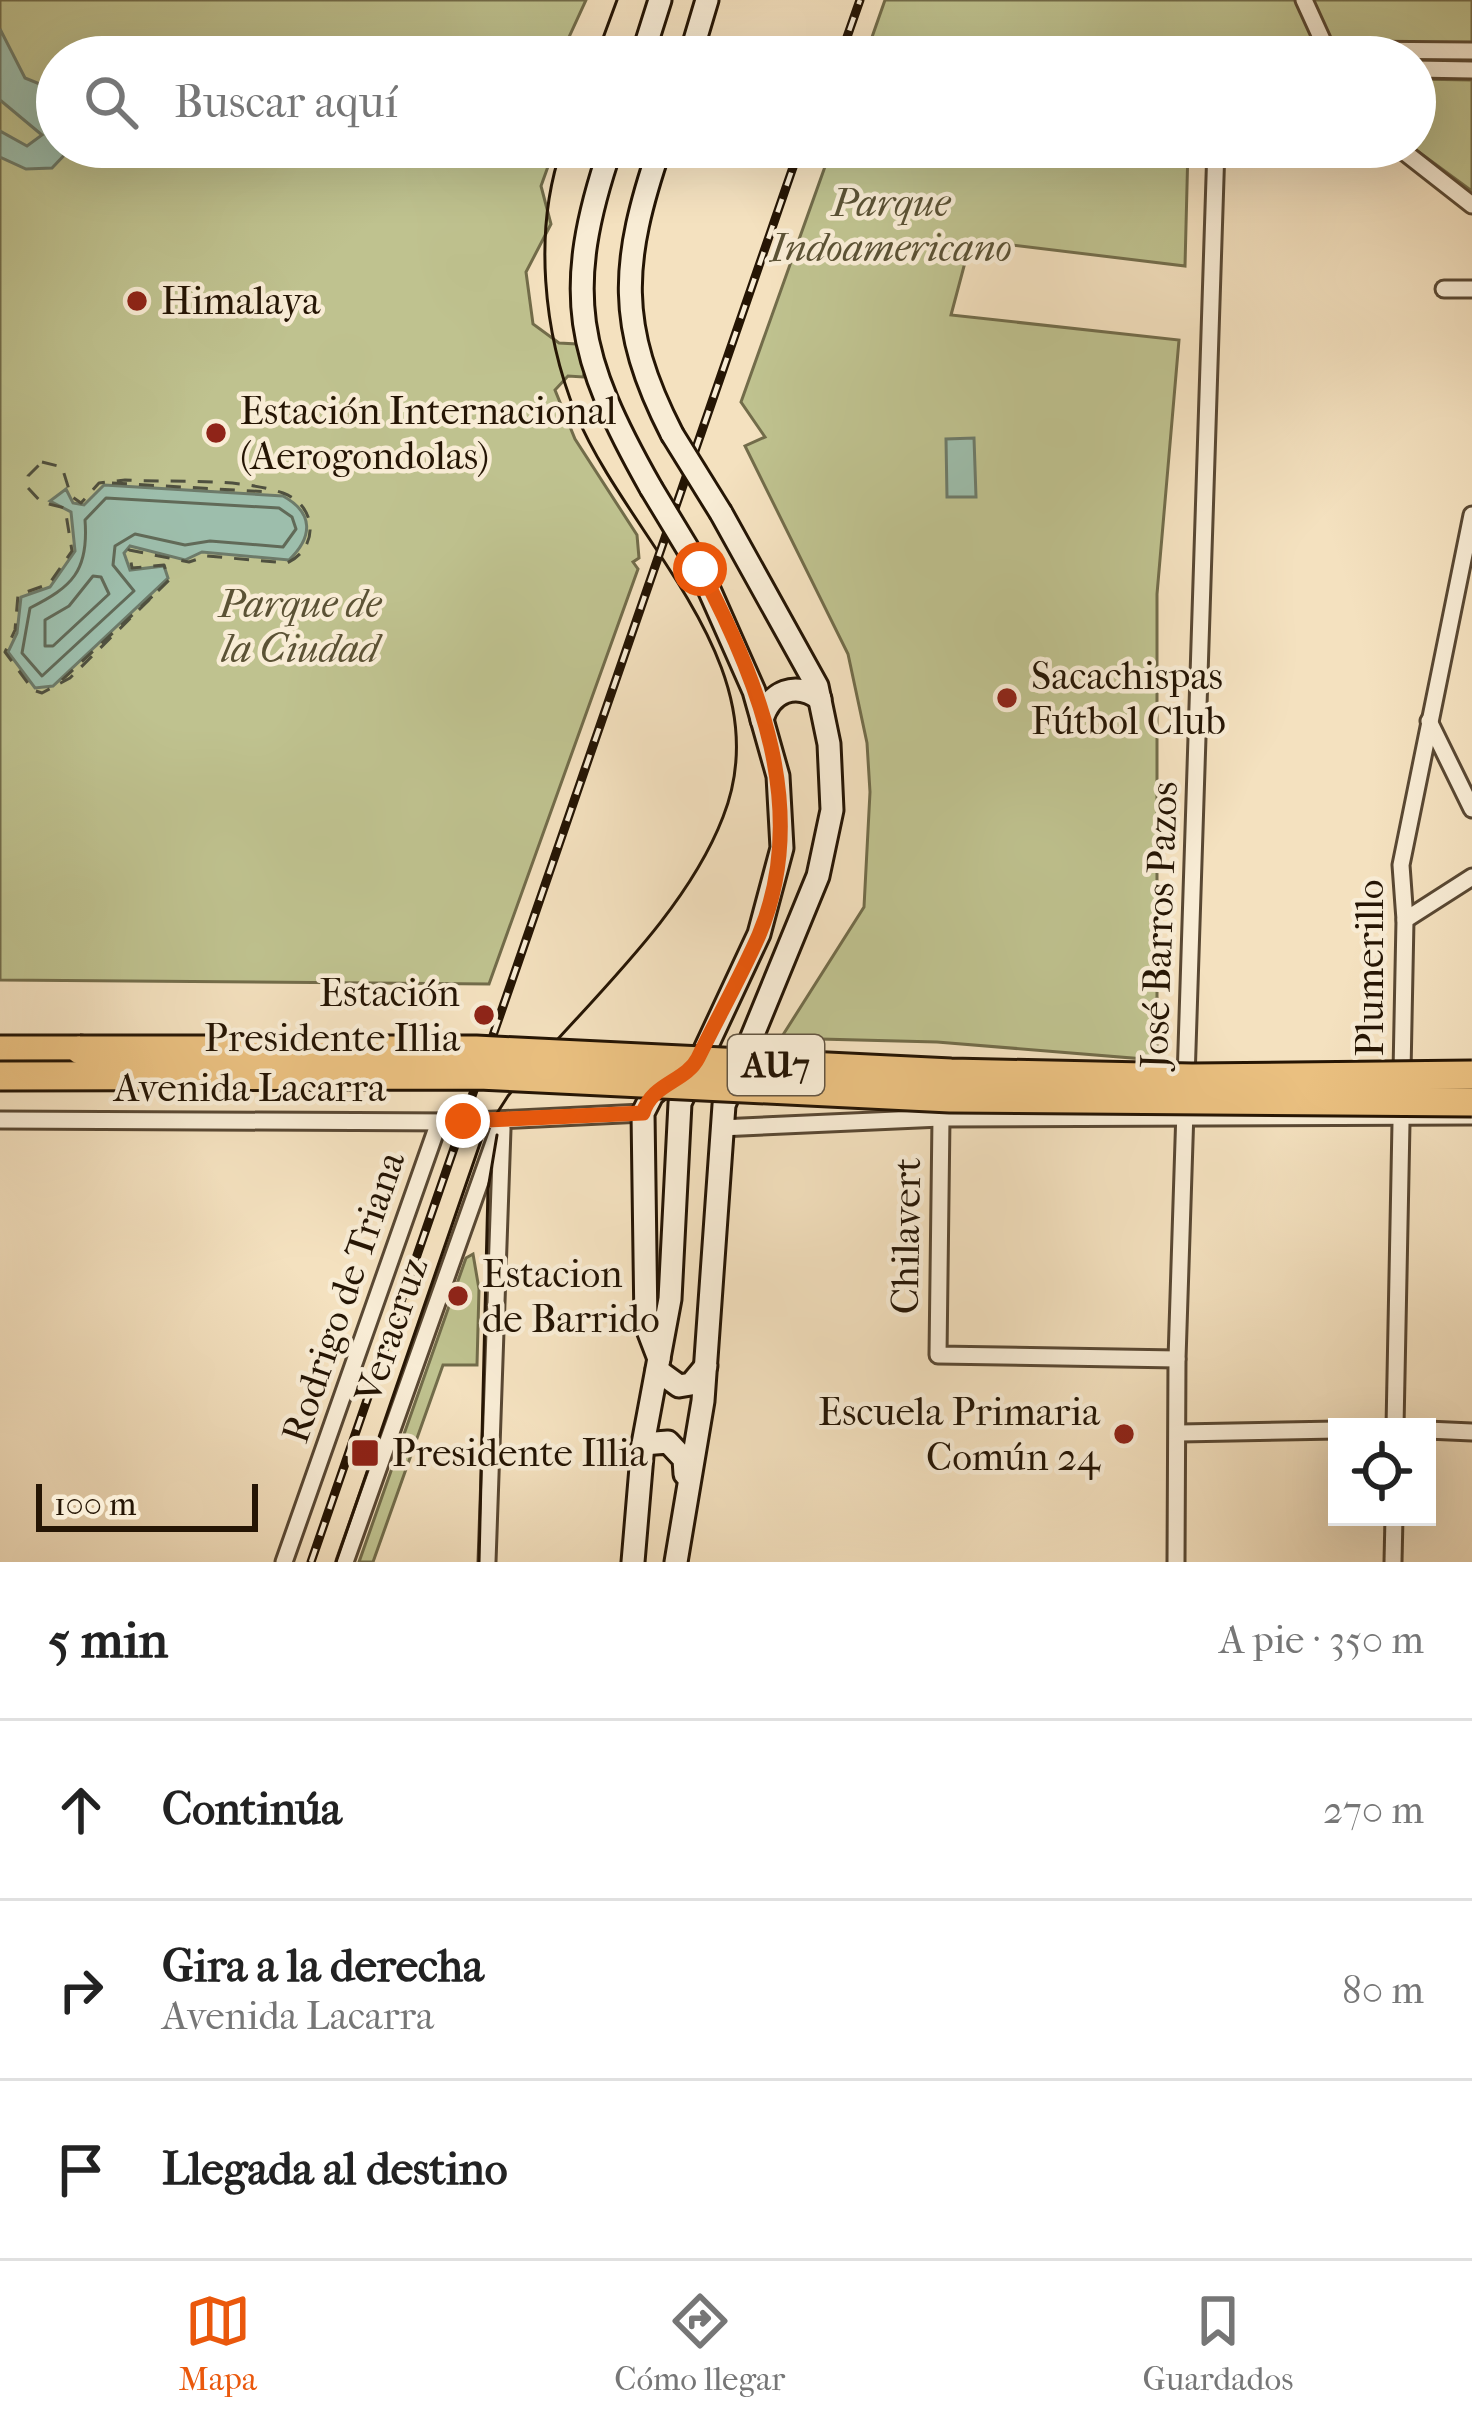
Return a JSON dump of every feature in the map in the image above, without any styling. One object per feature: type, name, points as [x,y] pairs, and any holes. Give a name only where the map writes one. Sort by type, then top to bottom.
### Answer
[{"type":"highway","name":"AU7","points":[[0,1050],[476,1050],[1192,1078],[1472,1075]]},
{"type":"highway","name":"AU7","points":[[0,1076],[479,1075],[950,1098],[1472,1102]]},
{"type":"main road","points":[[649,36],[660,0]]},
{"type":"main road","points":[[697,36],[707,0]]},
{"type":"main road","points":[[605,168],[587,228],[582,322],[599,390],[740,650],[778,776],[782,848],[759,934],[693,1069],[678,1122],[674,1254],[643,1444],[633,1562]]},
{"type":"main road","points":[[653,168],[637,220],[627,286],[635,350],[672,434],[803,658],[820,699],[832,777],[830,836],[802,918],[735,1067],[720,1129],[706,1365],[676,1562]]},
{"type":"main road","points":[[762,720],[770,701],[782,692],[802,689],[820,699]]},
{"type":"main road","points":[[693,1069],[652,1095],[643,1113],[646,1324],[658,1365],[679,1386],[691,1384],[706,1365]]},
{"type":"main road","points":[[643,1444],[668,1442],[679,1450],[686,1493]]},
{"type":"street","points":[[1304,0],[1320,36]]},
{"type":"street","points":[[1436,51],[1472,51]]},
{"type":"street","points":[[1436,69],[1472,70]]},
{"type":"street","name":"José Barros Pazos","points":[[1176,1562],[1178,1359],[1215,168]]},
{"type":"street","points":[[1424,168],[1472,206]]},
{"type":"street","points":[[1444,289],[1472,289]]},
{"type":"street","name":"Plumerillo","points":[[1395,1418],[1403,1115],[1401,865],[1472,515]]},
{"type":"street","points":[[1429,722],[1472,809]]},
{"type":"street","points":[[1405,920],[1472,877]]},
{"type":"street","name":"Avenida Lacarra","points":[[0,1120],[439,1121],[643,1113]]},
{"type":"street","points":[[720,1129],[941,1118],[1472,1116]]},
{"type":"street","name":"Chilavert","points":[[941,1118],[938,1354],[1178,1359]]},
{"type":"street","points":[[487,1562],[502,1120]]},
{"type":"street","name":"Veracruz","points":[[346,1562],[502,1120]]},
{"type":"street","name":"Rodrigo de Triana","points":[[284,1562],[439,1121]]},
{"type":"street","points":[[1180,1433],[1328,1430]]},
{"type":"street","points":[[1436,1430],[1472,1432]]},
{"type":"street","points":[[1394,1526],[1394,1562]]},
{"type":"green space","name":"Parque de la Ciudad","points":[[0,0],[586,0],[570,36],[36,36],[36,168],[547,168],[541,186],[551,224],[526,272],[533,324],[559,343],[577,344],[587,365],[583,377],[568,376],[555,390],[575,439],[637,535],[639,558],[633,562],[638,569],[489,984],[0,980]]},
{"type":"green space","points":[[885,0],[1472,0],[1472,70],[1436,69],[1436,36],[872,36]]},
{"type":"green space","points":[[1436,79],[1472,80],[1472,191],[1436,165]]},
{"type":"green space","name":"Sacachispas Fútbol Club","points":[[825,168],[1187,168],[1185,266],[971,240],[951,315],[1179,340],[1157,594],[1157,1060],[937,1042],[781,1038],[864,907],[870,792],[867,743],[848,654],[745,446],[765,437],[741,402]]},
{"type":"green space","points":[[473,1254],[479,1289],[477,1365],[443,1365],[373,1562],[359,1562],[466,1258]]},
{"type":"water","points":[[0,29],[25,78],[36,82],[36,130],[0,100]]},
{"type":"water","points":[[0,131],[27,146],[36,139],[36,168],[52,168],[26,169],[0,157]]},
{"type":"water","points":[[974,438],[976,497],[947,497],[946,439]]},
{"type":"water","points":[[104,485],[283,496],[305,518],[306,534],[289,560],[202,552],[185,560],[130,546],[124,553],[130,570],[164,566],[168,578],[53,686],[35,688],[8,652],[17,633],[21,597],[50,587],[75,551],[71,512],[50,501],[66,489],[73,503],[84,505]]},
{"type":"ferry route","points":[[42,462],[62,467],[71,496],[81,503],[99,483],[125,480],[225,483],[283,493],[303,507],[309,538],[305,548],[287,563],[207,556],[189,562],[129,550],[132,568],[164,565],[169,580],[70,678],[42,693],[33,690],[5,652],[15,630],[18,595],[49,584],[72,551],[65,508],[41,502],[28,488],[28,476],[42,462]]},
{"type":"ferry route","points":[[112,483],[270,492]]},
{"type":"ferry route","points":[[62,680],[156,593]]},
{"type":"tram line","points":[[604,36],[617,0]]},
{"type":"tram line","points":[[336,1562],[483,1135],[508,1096],[627,963],[682,892],[723,817],[736,761],[733,708],[717,656],[692,606],[600,462],[565,383],[546,281],[547,212],[556,168]]},
{"type":"tram line","points":[[479,1562],[488,1189],[497,1135]]},
{"type":"railway","points":[[847,36],[860,0]]},
{"type":"railway","points":[[311,1562],[793,168]]},
{"type":"place","name":"Himalaya","points":[[137,301]]},
{"type":"place","name":"Estación Internacional (Aerogondolas)","points":[[216,433]]},
{"type":"place","name":"Sacachispas Fútbol Club","points":[[1007,698]]},
{"type":"place","name":"Estación Presidente Illia","points":[[484,1015]]},
{"type":"place","name":"Estacion de Barrido","points":[[458,1296]]},
{"type":"place","name":"Escuela Primaria Común 24","points":[[1124,1434]]},
{"type":"place","name":"Presidente Illia","points":[[365,1453]]},
{"type":"route","points":[[463,1121],[643,1113],[652,1095],[693,1069],[759,934],[782,848],[778,776],[740,650],[700,569]]},
{"type":"park label","name":"Parque Indoamericano","points":[[891,226]]}]
